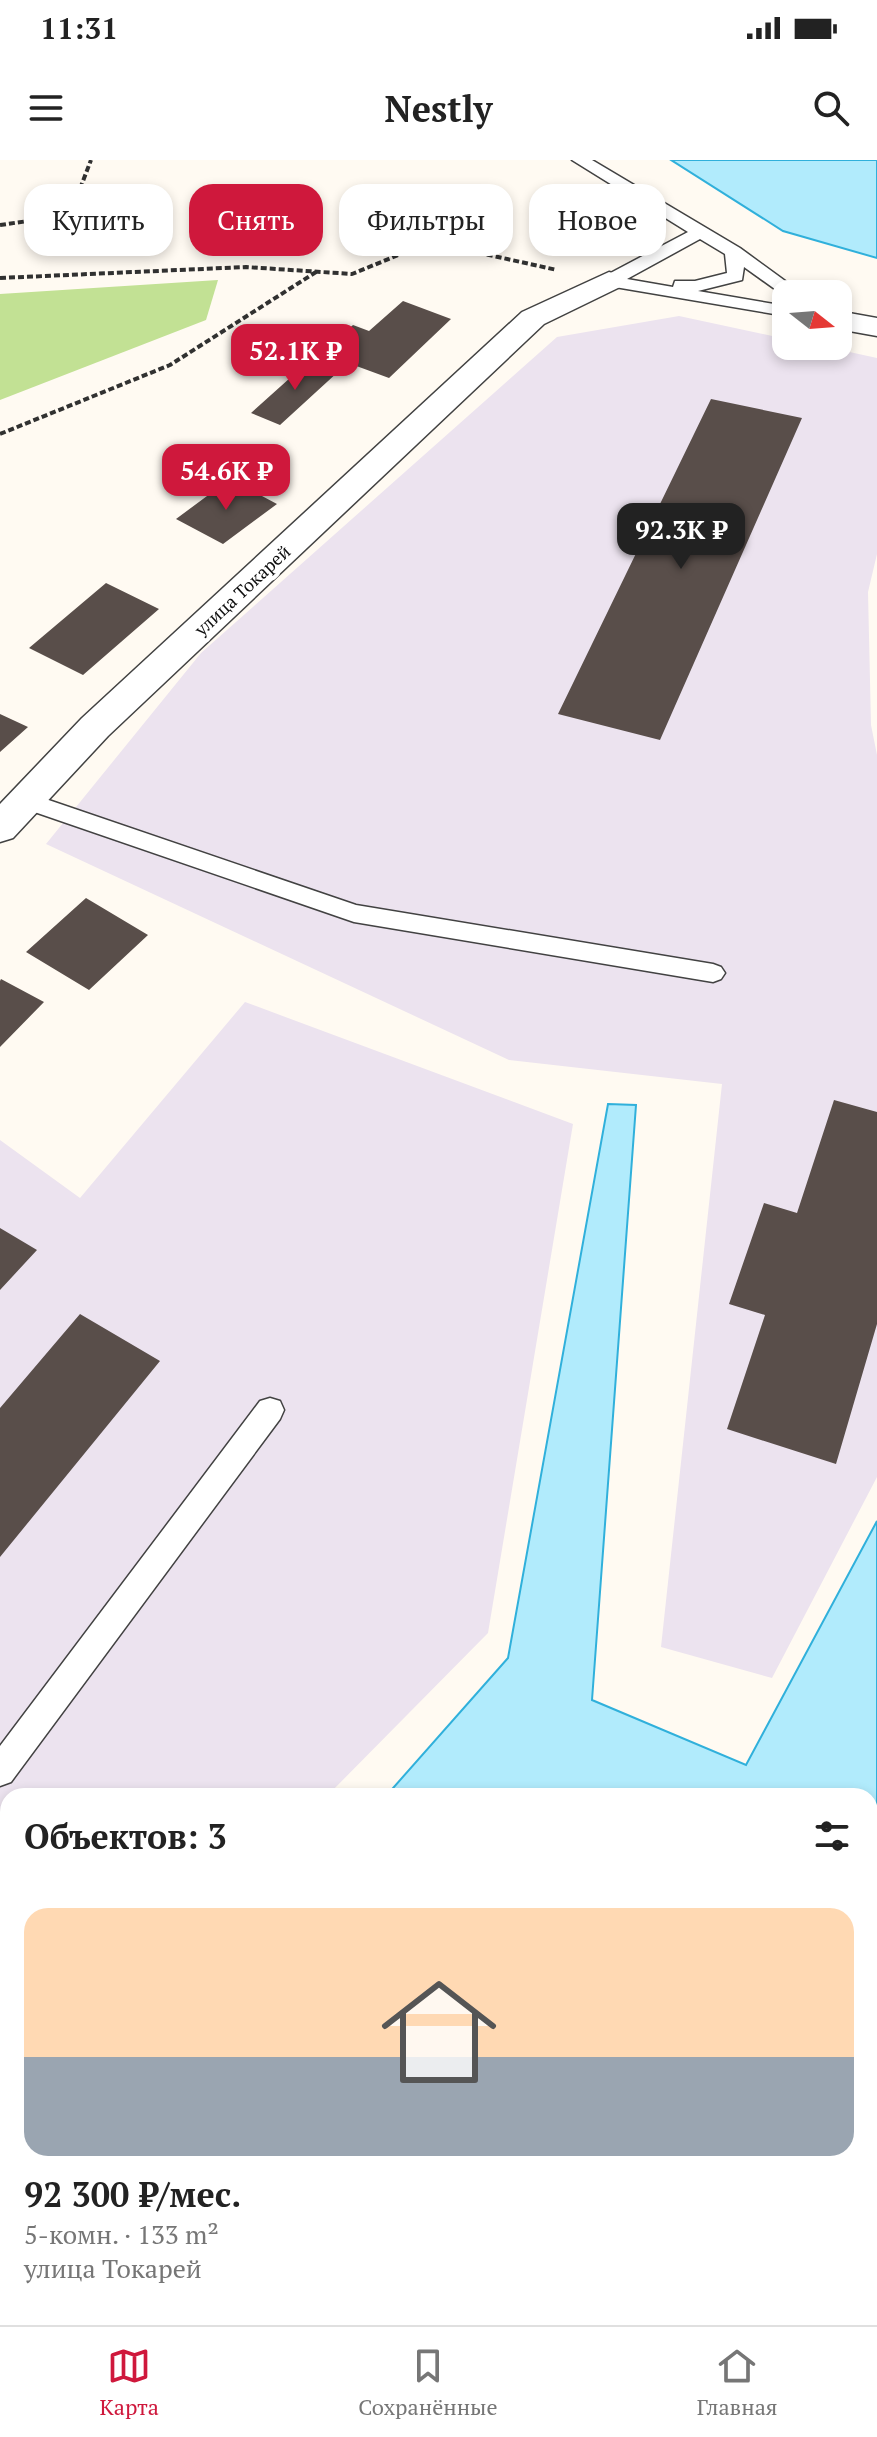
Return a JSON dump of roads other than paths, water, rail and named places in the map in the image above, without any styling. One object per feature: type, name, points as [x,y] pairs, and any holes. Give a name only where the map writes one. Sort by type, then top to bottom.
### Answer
[{"type":"street","name":"улица Токарей","points":[[0,828],[95,727],[533,318],[609,281]]},
{"type":"street","points":[[852,323],[877,327]]},
{"type":"lane","points":[[580,160],[734,252],[774,280]]},
{"type":"lane","points":[[609,281],[699,233]]},
{"type":"lane","points":[[609,281],[695,286],[736,276],[734,252]]},
{"type":"lane","points":[[609,281],[772,309]]},
{"type":"lane","points":[[28,801],[354,913],[713,973]]},
{"type":"lane","points":[[0,1771],[270,1410]]},
{"type":"water","points":[[671,160],[877,160],[877,258],[783,231]]},
{"type":"water","points":[[608,1104],[636,1105],[592,1700],[746,1765],[877,1521],[877,1788],[393,1788],[508,1658]]}]
